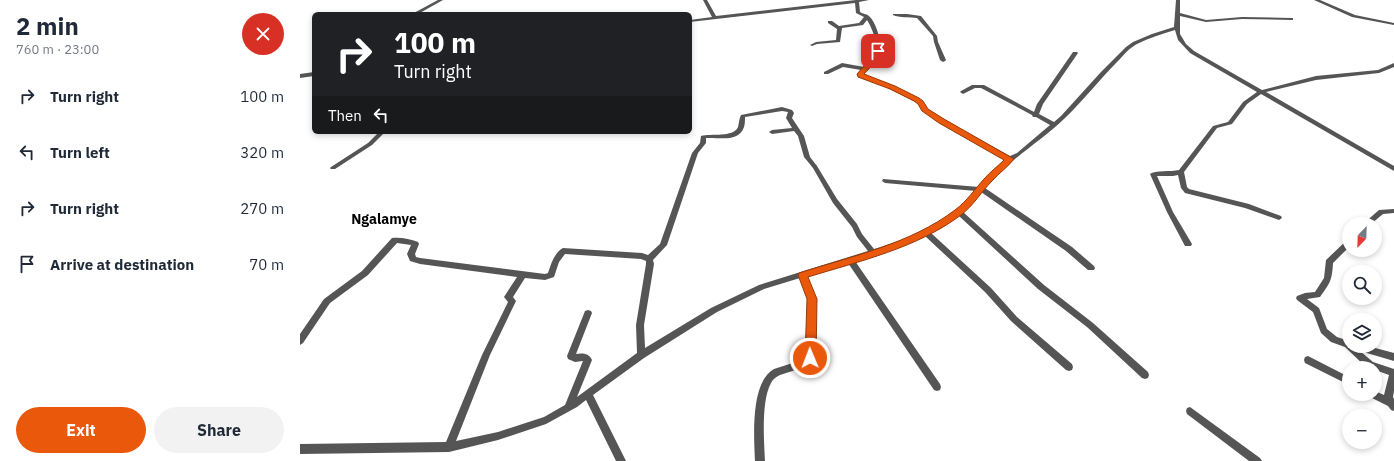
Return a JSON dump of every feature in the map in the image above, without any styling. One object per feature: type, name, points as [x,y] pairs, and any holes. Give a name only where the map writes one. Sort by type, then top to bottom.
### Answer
[{"type":"street","points":[[418,12],[441,0]]},
{"type":"street","points":[[705,0],[707,7],[714,17]]},
{"type":"street","points":[[808,0],[810,6]]},
{"type":"street","points":[[692,21],[866,0]]},
{"type":"street","points":[[1178,0],[1178,38],[1182,44],[1192,52],[1394,168]]},
{"type":"street","points":[[1316,0],[1354,16],[1394,24]]},
{"type":"street","points":[[857,1],[858,13],[866,17],[875,30],[878,51],[876,58],[864,69],[860,74],[861,76],[892,87],[916,100],[921,103],[925,110],[942,121],[1010,159]]},
{"type":"street","points":[[895,15],[901,14],[919,17],[935,36],[943,60]]},
{"type":"street","points":[[1178,14],[1206,21],[1242,18],[1291,19]]},
{"type":"street","points":[[861,24],[866,17]]},
{"type":"street","points":[[830,22],[839,28]]},
{"type":"street","points":[[839,28],[861,24],[872,25]]},
{"type":"street","points":[[812,46],[816,43],[838,41],[839,28]]},
{"type":"street","points":[[300,449],[449,447],[523,428],[546,420],[588,394],[641,355],[721,307],[762,287],[873,253],[926,233],[959,212],[988,180],[1010,159],[1019,154],[1063,117],[1128,48],[1154,35],[1177,28]]},
{"type":"street","points":[[1035,116],[1040,104],[1075,53]]},
{"type":"street","points":[[826,73],[842,65],[864,69]]},
{"type":"street","points":[[1188,244],[1170,212],[1153,174],[1173,174],[1181,172],[1215,127],[1230,123],[1245,103],[1260,92],[1316,78],[1379,71],[1394,65]]},
{"type":"street","points":[[300,76],[312,74]]},
{"type":"street","points":[[964,92],[974,86],[982,86],[1035,116],[1053,124]]},
{"type":"street","points":[[641,355],[640,325],[650,264],[649,260],[663,245],[695,154],[703,143],[703,137],[727,137],[737,133],[741,127],[743,116],[782,109],[790,111],[791,113],[789,118],[801,136],[807,157],[815,167],[835,201],[855,226],[859,235],[873,253]]},
{"type":"street","points":[[772,132],[796,129]]},
{"type":"street","points":[[333,168],[370,144],[380,134]]},
{"type":"street","points":[[1181,172],[1184,188],[1187,191],[1247,206],[1279,218]]},
{"type":"street","points":[[885,181],[981,189],[1069,249],[1091,268]]},
{"type":"street","points":[[1375,217],[1381,212],[1394,211]]},
{"type":"street","points":[[959,212],[1041,287],[1090,325],[1145,375]]},
{"type":"street","points":[[926,233],[988,290],[1014,319],[1069,367]]},
{"type":"street","points":[[300,341],[327,301],[365,273],[395,240],[415,244],[411,254],[413,259],[420,261],[545,277],[551,275],[556,261],[563,251],[642,256],[649,260]]},
{"type":"street","points":[[1342,250],[1329,262],[1326,284],[1317,295],[1300,298],[1316,310],[1324,331],[1334,340],[1342,342]]},
{"type":"street","points":[[850,260],[938,387]]},
{"type":"street","points":[[449,447],[486,355],[512,301],[508,297],[523,275]]},
{"type":"street","points":[[760,461],[759,427],[766,379],[772,374],[808,362],[810,358],[812,299],[803,275]]},
{"type":"street","points":[[568,407],[588,360],[583,356],[575,358],[571,356],[588,313]]},
{"type":"street","points":[[1358,353],[1370,365],[1394,374],[1388,398],[1393,406]]},
{"type":"street","points":[[1379,353],[1394,357]]},
{"type":"street","points":[[1308,360],[1342,377]]},
{"type":"street","points":[[588,394],[621,461]]},
{"type":"street","points":[[1382,399],[1393,406]]},
{"type":"street","points":[[1190,411],[1257,461]]},
{"type":"district","name":"Ngalamye","points":[[384,219]]},
{"type":"route","points":[[810,358],[812,299],[803,275],[884,250],[926,233],[941,222],[959,212],[970,202],[988,180],[1010,159],[942,121],[922,108],[921,103],[916,100],[892,87],[861,76],[860,74],[864,69],[876,58],[878,51]]}]
